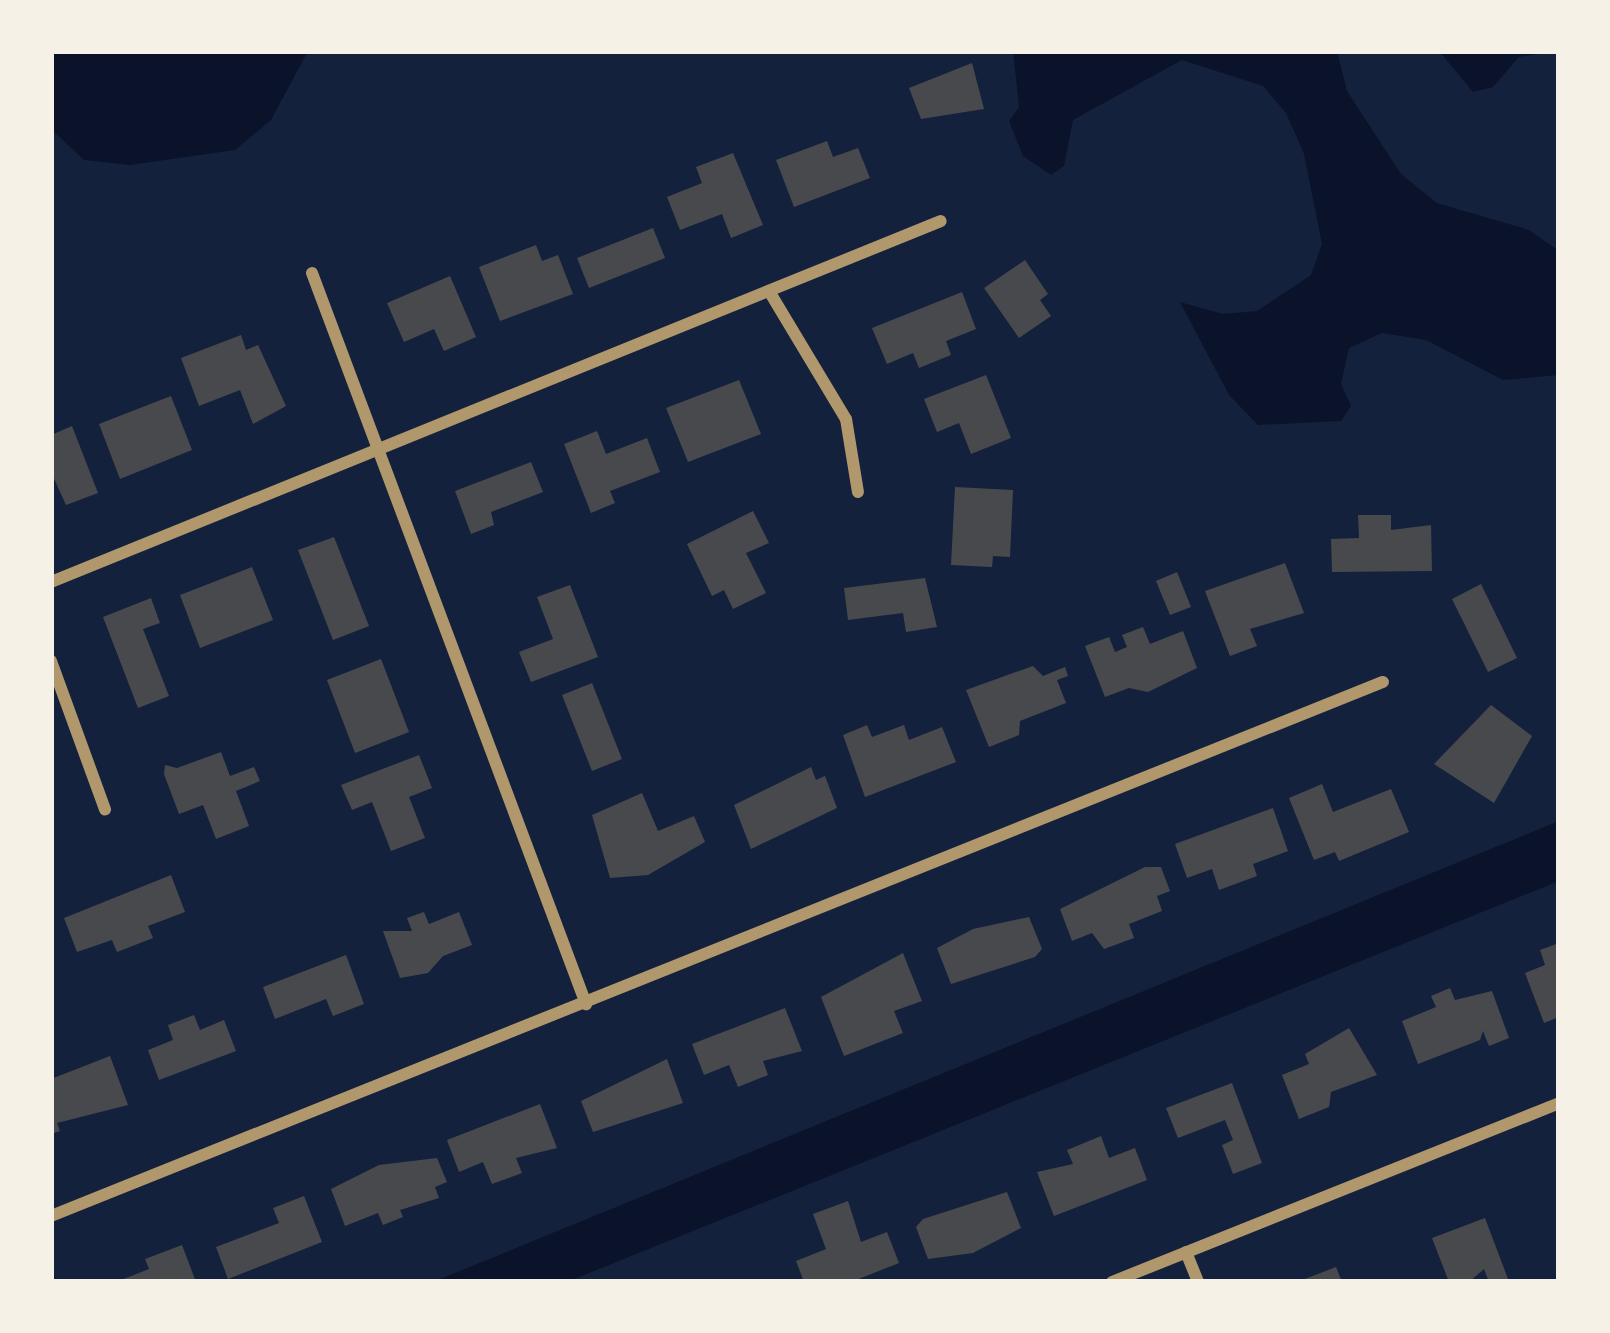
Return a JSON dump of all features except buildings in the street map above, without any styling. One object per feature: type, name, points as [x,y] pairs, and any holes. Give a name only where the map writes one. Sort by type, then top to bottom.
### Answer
[{"type":"street","points":[[51,582],[376,446],[941,221]]},
{"type":"street","points":[[312,273],[586,1004]]},
{"type":"street","points":[[770,290],[846,419],[858,491]]},
{"type":"street","points":[[51,662],[105,809]]},
{"type":"street","points":[[51,1216],[1383,682]]},
{"type":"street","points":[[1112,1282],[1559,1102]]},
{"type":"street","points":[[1186,1252],[1198,1282]]},
{"type":"water","points":[[51,51],[308,51],[271,120],[235,150],[130,165],[84,160],[51,129]]},
{"type":"water","points":[[1013,51],[1337,51],[1347,91],[1401,174],[1437,203],[1529,230],[1559,251],[1559,375],[1503,380],[1426,340],[1382,333],[1349,348],[1341,384],[1351,406],[1341,421],[1258,425],[1229,395],[1180,302],[1223,314],[1257,311],[1311,275],[1322,244],[1304,154],[1286,113],[1263,86],[1182,60],[1073,120],[1064,166],[1051,175],[1023,156],[1009,121],[1019,107]]},
{"type":"water","points":[[1439,51],[1555,51],[1519,57],[1493,87],[1473,92]]},
{"type":"water","points":[[1559,821],[1559,881],[567,1282],[433,1282]]}]
